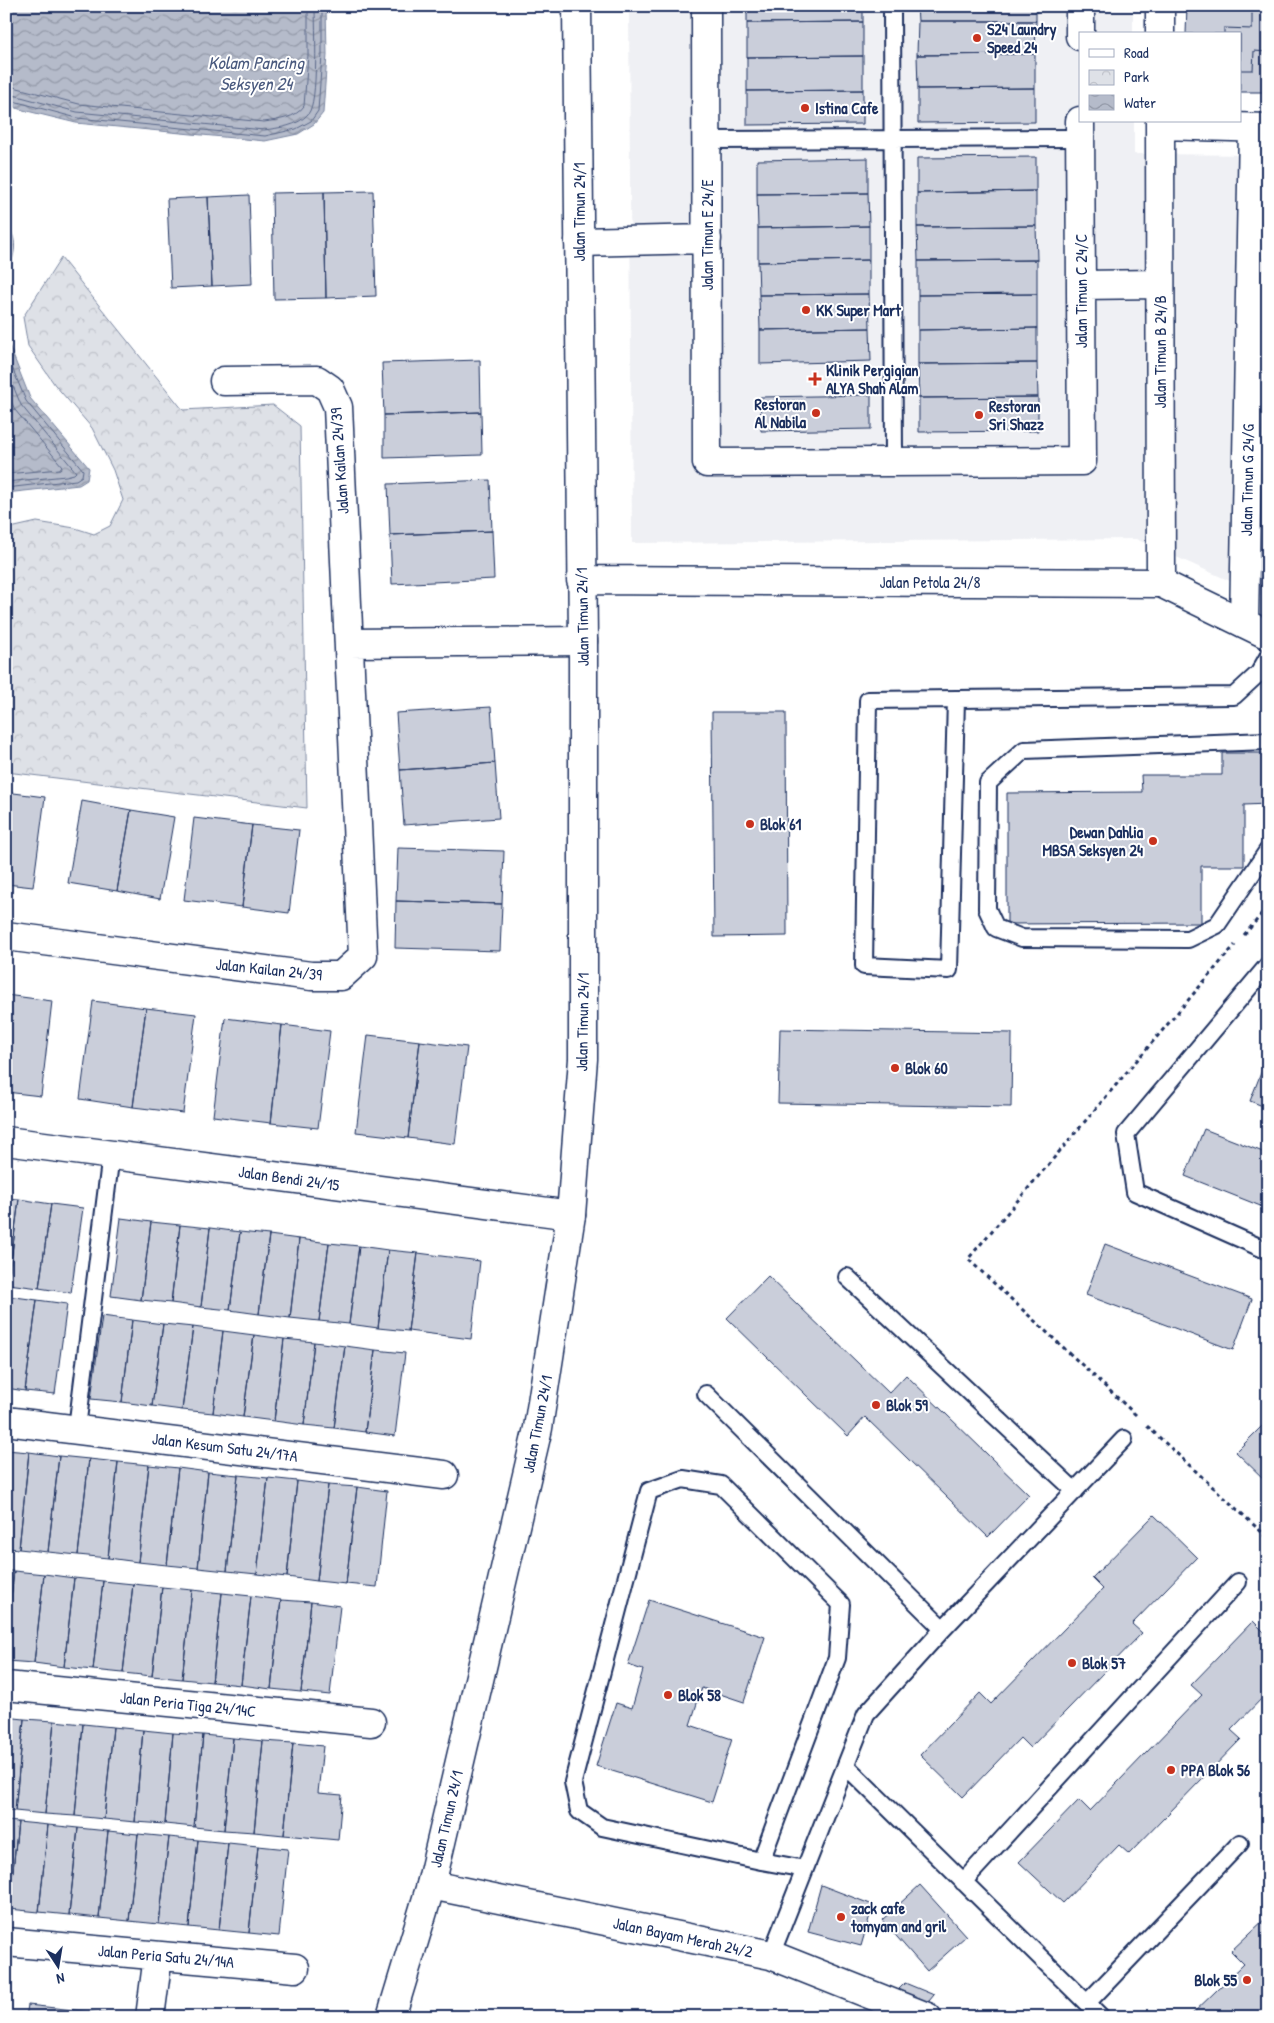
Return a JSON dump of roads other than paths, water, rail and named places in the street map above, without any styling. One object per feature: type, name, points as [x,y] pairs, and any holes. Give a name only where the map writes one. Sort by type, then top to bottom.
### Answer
[{"type":"street","name":"Jalan Timun 24/1","points":[[390,2017],[431,1885],[538,1428],[571,1215],[583,1059],[583,641],[577,6]]},
{"type":"street","name":"Jalan Timun E 24/E","points":[[706,6],[707,463],[894,462]]},
{"type":"street","points":[[1080,6],[1080,32]]},
{"type":"street","points":[[1160,6],[1160,32]]},
{"type":"street","points":[[1160,123],[1260,128]]},
{"type":"street","name":"Jalan Timun B 24/B","points":[[1160,123],[1161,583]]},
{"type":"street","name":"Jalan Timun G 24/G","points":[[1256,629],[1260,128]]},
{"type":"street","name":"Jalan Timun C 24/C","points":[[894,462],[1082,461],[1080,130]]},
{"type":"street","points":[[579,242],[707,239]]},
{"type":"street","points":[[1081,285],[1160,284]]},
{"type":"street","name":"Jalan Kailan 24/39","points":[[6,936],[312,976],[341,976],[363,956],[338,407],[330,389],[317,380],[224,381]]},
{"type":"street","name":"Jalan Petola 24/8","points":[[581,580],[1161,583],[1256,629]]},
{"type":"street","points":[[349,643],[583,641]]},
{"type":"street","name":"Jalan Bendi 24/15","points":[[6,1141],[571,1215]]},
{"type":"street","name":"Jalan Kesum Satu 24/17A","points":[[6,1421],[76,1428],[444,1475]]},
{"type":"street","name":"Jalan Peria Tiga 24/14C","points":[[6,1686],[371,1722]]},
{"type":"street","name":"Jalan Bayam Merah 24/2","points":[[431,1885],[771,1955],[927,2017]]},
{"type":"street","name":"Jalan Peria Satu 24/14A","points":[[6,1942],[295,1968]]},
{"type":"street","points":[[150,2017],[158,1956]]},
{"type":"lane","points":[[892,6],[894,462]]},
{"type":"lane","points":[[706,140],[893,139],[1080,130]]},
{"type":"lane","points":[[956,699],[949,970],[864,966],[868,700],[956,699],[1234,696],[1259,672],[1268,657]]},
{"type":"lane","points":[[1268,741],[1024,750],[988,783],[986,909],[996,928],[1022,938],[1188,939],[1217,925],[1268,850]]},
{"type":"lane","points":[[1268,965],[1262,982],[1126,1134],[1135,1192],[1268,1251]]},
{"type":"lane","points":[[76,1428],[111,1154]]},
{"type":"lane","points":[[847,1277],[1074,1491]]},
{"type":"lane","points":[[706,1394],[943,1629]]},
{"type":"lane","points":[[771,1955],[866,1714],[943,1629],[1124,1440]]},
{"type":"lane","points":[[761,1861],[837,1658],[841,1604],[721,1484],[683,1479],[649,1491],[572,1782],[579,1811],[602,1827],[761,1861],[805,1869]]},
{"type":"lane","points":[[963,1882],[1238,1582]]},
{"type":"lane","points":[[846,1766],[1101,2017]]},
{"type":"lane","points":[[1087,2003],[1240,1843]]},
{"type":"water","name":"Kolam Pancing Seksyen 24","points":[[6,6],[326,6],[327,55],[323,113],[314,124],[298,134],[265,141],[76,123],[19,109],[6,103]]},
{"type":"water","points":[[6,223],[11,230],[14,250],[6,278]]},
{"type":"water","points":[[6,319],[11,326],[7,340],[30,398],[89,468],[87,480],[79,485],[6,493]]},
{"type":"place","name":"S24 Laundry Speed 24","points":[[977,38]]},
{"type":"place","name":"Istina Cafe","points":[[805,108]]},
{"type":"place","name":"KK Super Mart","points":[[806,310]]},
{"type":"place","name":"Klinik Pergigian ALYA Shah Alam","points":[[815,379]]},
{"type":"place","name":"Restoran Al Nabila","points":[[816,413]]},
{"type":"place","name":"Restoran Sri Shazz","points":[[979,415]]},
{"type":"place","name":"Blok 61","points":[[750,824]]},
{"type":"place","name":"Dewan Dahlia MBSA Seksyen 24","points":[[1153,841]]},
{"type":"place","name":"Blok 60","points":[[895,1068]]},
{"type":"place","name":"Blok 59","points":[[876,1405]]},
{"type":"place","name":"Blok 57","points":[[1072,1663]]},
{"type":"place","name":"Blok 58","points":[[668,1695]]},
{"type":"place","name":"PPA Blok 56","points":[[1171,1770]]},
{"type":"place","name":"zack cafe tomyam and gril","points":[[841,1917]]},
{"type":"place","name":"Blok 55","points":[[1247,1980]]}]
